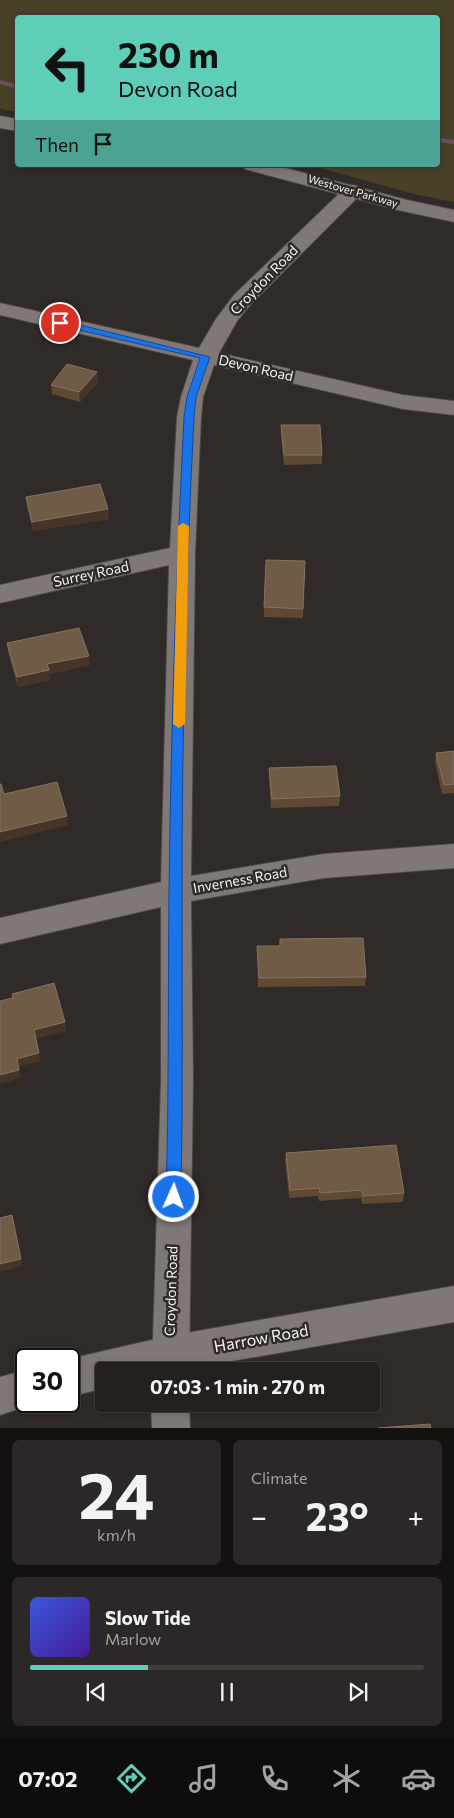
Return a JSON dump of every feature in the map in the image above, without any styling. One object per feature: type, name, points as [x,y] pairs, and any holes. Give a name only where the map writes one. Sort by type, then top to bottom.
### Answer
[{"type":"street","points":[[0,122],[15,125]]},
{"type":"street","name":"Westover Parkway","points":[[260,167],[405,206],[454,216]]},
{"type":"street","name":"Croydon Road","points":[[169,1362],[177,1080],[176,891],[182,554],[189,417],[192,397],[205,357],[227,319],[242,300],[352,191]]},
{"type":"street","name":"Devon Road","points":[[0,309],[403,402],[454,408]]},
{"type":"street","name":"Surrey Road","points":[[0,594],[182,554]]},
{"type":"street","name":"Inverness Road","points":[[0,931],[176,891],[324,866],[454,856]]},
{"type":"street","name":"Harrow Road","points":[[169,1362],[454,1304]]},
{"type":"street","name":"Harrow Road","points":[[80,1376],[95,1374]]},
{"type":"street","points":[[0,1396],[15,1392]]},
{"type":"street","points":[[170,1412],[171,1428]]},
{"type":"shaded area","points":[[0,0],[454,0],[454,202],[414,194],[316,167],[440,167],[440,15],[15,15],[15,112],[0,109]]},
{"type":"building","points":[[67,364],[97,372],[79,392],[51,385]]},
{"type":"building","points":[[281,425],[320,425],[322,455],[284,455]]},
{"type":"building","points":[[100,484],[108,509],[32,522],[26,497]]},
{"type":"building","points":[[266,560],[305,561],[303,609],[264,607]]},
{"type":"building","points":[[79,628],[89,656],[47,664],[49,670],[17,677],[7,643]]},
{"type":"building","points":[[454,751],[454,784],[444,785],[436,753]]},
{"type":"building","points":[[336,766],[340,796],[272,799],[269,768]]},
{"type":"building","points":[[57,782],[67,816],[0,832],[0,784],[4,794]]},
{"type":"building","points":[[363,938],[366,977],[259,978],[257,946],[280,946],[280,939]]},
{"type":"building","points":[[54,983],[65,1022],[34,1030],[39,1053],[17,1059],[19,1070],[0,1075],[0,1001],[13,998],[12,994]]},
{"type":"building","points":[[396,1145],[404,1193],[363,1196],[362,1190],[320,1193],[319,1188],[290,1190],[286,1153]]},
{"type":"building","points":[[12,1215],[21,1259],[0,1264],[0,1218]]},
{"type":"building","points":[[430,1424],[431,1428],[378,1428]]},
{"type":"waterway","points":[[0,82],[15,86]]},
{"type":"waterway","points":[[440,140],[454,142]]},
{"type":"slow traffic","points":[[179,724],[183,526]]},
{"type":"route","points":[[60,323],[205,357],[197,377],[189,417],[182,554],[176,891],[177,1080],[174,1197]]}]
